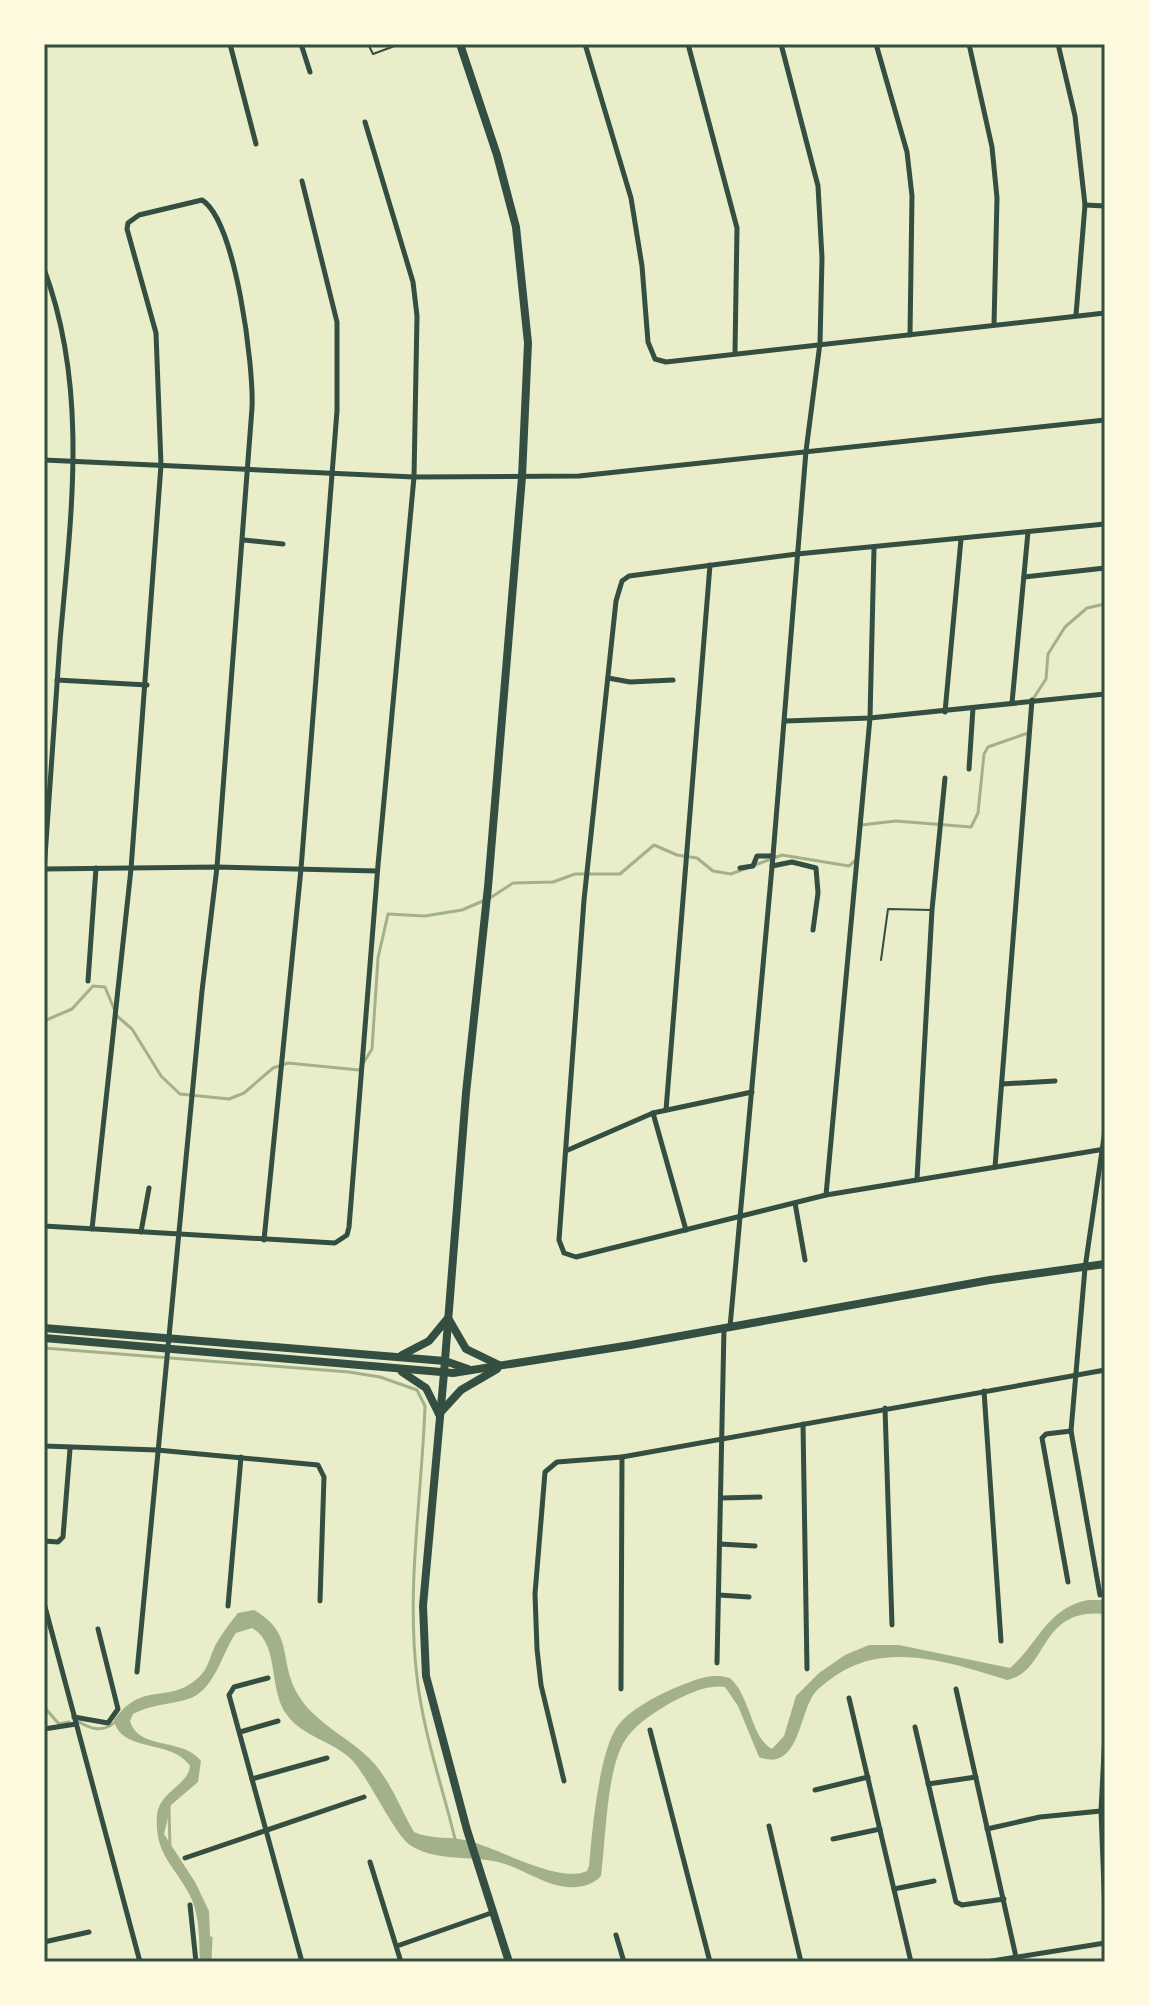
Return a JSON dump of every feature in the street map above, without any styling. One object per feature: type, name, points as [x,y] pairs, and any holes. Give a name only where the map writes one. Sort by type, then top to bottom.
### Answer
[{"type":"main road","points":[[460,44],[497,155],[521,255],[528,343],[522,477],[439,1414],[423,1641],[434,1713],[509,1962]]},
{"type":"main road","points":[[44,1338],[444,1373],[727,1328],[990,1280],[1105,1264]]},
{"type":"main road","points":[[393,1357],[421,1347],[448,1318]]},
{"type":"main road","points":[[448,1318],[466,1349],[501,1366]]},
{"type":"main road","points":[[44,1328],[445,1361],[469,1369]]},
{"type":"main road","points":[[439,1414],[464,1387],[501,1366]]},
{"type":"main road","points":[[392,1368],[416,1378],[432,1396],[439,1414]]},
{"type":"street","points":[[230,44],[256,144]]},
{"type":"street","points":[[301,44],[310,72]]},
{"type":"street","points":[[585,44],[631,198],[651,354],[661,362],[1105,313]]},
{"type":"street","points":[[688,44],[737,228],[735,352]]},
{"type":"street","points":[[717,1663],[722,1498],[720,1437],[727,1328],[752,1092],[806,451],[820,343],[822,258],[818,186],[781,44]]},
{"type":"street","points":[[876,44],[907,152],[912,196],[910,335]]},
{"type":"street","points":[[969,44],[994,173],[998,239],[994,325]]},
{"type":"street","points":[[1058,44],[1075,116],[1085,205],[1076,315]]},
{"type":"street","points":[[44,1226],[335,1243],[347,1235],[414,477],[416,298],[365,122]]},
{"type":"street","points":[[264,1240],[301,869],[337,411],[337,322],[302,181]]},
{"type":"street","points":[[92,1229],[131,869],[161,465],[156,333],[127,229],[132,219],[202,200],[212,206],[218,219],[248,334],[254,378],[217,867],[137,1672]]},
{"type":"street","points":[[1085,205],[1105,206]]},
{"type":"street","points":[[44,269],[57,303],[64,339],[75,462],[44,869],[217,867],[377,871]]},
{"type":"street","points":[[44,460],[414,477],[522,477],[638,471],[1105,420]]},
{"type":"street","points":[[1103,1149],[826,1195],[576,1257],[564,1253],[559,1240],[584,900],[616,601],[622,581],[629,576],[797,554],[1105,524]]},
{"type":"street","points":[[1012,703],[1028,532]]},
{"type":"street","points":[[945,712],[961,539]]},
{"type":"street","points":[[244,540],[283,544]]},
{"type":"street","points":[[826,1195],[870,718],[874,548]]},
{"type":"street","points":[[666,1110],[710,565]]},
{"type":"street","points":[[1024,577],[1105,568]]},
{"type":"street","points":[[608,678],[630,682],[673,680]]},
{"type":"street","points":[[57,680],[147,685]]},
{"type":"street","points":[[785,721],[945,712],[1105,694]]},
{"type":"street","points":[[995,1167],[1032,700]]},
{"type":"street","points":[[969,769],[973,708]]},
{"type":"street","points":[[917,1179],[932,910],[945,778]]},
{"type":"street","points":[[740,868],[753,866],[757,856],[773,856]]},
{"type":"street","points":[[772,866],[792,862],[816,868],[818,893],[813,930]]},
{"type":"street","points":[[88,981],[96,868]]},
{"type":"street","points":[[1002,1084],[1055,1081]]},
{"type":"street","points":[[568,1150],[653,1113],[752,1092]]},
{"type":"street","points":[[653,1113],[686,1230]]},
{"type":"street","points":[[1100,1595],[1071,1431],[1085,1268],[1105,1130]]},
{"type":"street","points":[[141,1232],[149,1188]]},
{"type":"street","points":[[795,1203],[805,1260]]},
{"type":"street","points":[[564,1781],[541,1685],[535,1594],[545,1472],[557,1462],[622,1457],[1105,1370]]},
{"type":"street","points":[[984,1391],[1001,1641]]},
{"type":"street","points":[[885,1408],[892,1625]]},
{"type":"street","points":[[803,1424],[807,1669]]},
{"type":"street","points":[[1068,1582],[1042,1437],[1071,1431]]},
{"type":"street","points":[[44,1446],[157,1450],[312,1463],[322,1470],[320,1601]]},
{"type":"street","points":[[44,1541],[58,1542],[63,1537],[70,1449]]},
{"type":"street","points":[[228,1606],[241,1457]]},
{"type":"street","points":[[621,1689],[622,1457]]},
{"type":"street","points":[[722,1498],[760,1497]]},
{"type":"street","points":[[720,1544],[755,1546]]},
{"type":"street","points":[[719,1595],[749,1597]]},
{"type":"street","points":[[44,1603],[140,1962]]},
{"type":"street","points":[[44,1729],[75,1720],[108,1723],[118,1709],[98,1629]]},
{"type":"street","points":[[268,1678],[231,1689],[302,1962]]},
{"type":"street","points":[[956,1689],[1016,1957]]},
{"type":"street","points":[[849,1698],[911,1962]]},
{"type":"street","points":[[240,1732],[278,1721]]},
{"type":"street","points":[[915,1727],[956,1902],[962,1905],[1004,1899]]},
{"type":"street","points":[[650,1730],[710,1962]]},
{"type":"street","points":[[1105,1733],[1101,1811],[1105,1913]]},
{"type":"street","points":[[252,1779],[327,1758]]},
{"type":"street","points":[[815,1790],[868,1777]]},
{"type":"street","points":[[928,1784],[976,1777]]},
{"type":"street","points":[[185,1858],[267,1833],[364,1797]]},
{"type":"street","points":[[987,1829],[1040,1817],[1101,1811]]},
{"type":"street","points":[[769,1826],[801,1962]]},
{"type":"street","points":[[833,1839],[880,1829]]},
{"type":"street","points":[[370,1862],[401,1962]]},
{"type":"street","points":[[894,1889],[934,1881]]},
{"type":"street","points":[[190,1905],[196,1962]]},
{"type":"street","points":[[397,1946],[494,1912]]},
{"type":"street","points":[[44,1942],[89,1932]]},
{"type":"street","points":[[616,1935],[624,1962]]},
{"type":"street","points":[[986,1962],[1105,1943]]},
{"type":"lane","points":[[368,44],[373,54],[400,44]]},
{"type":"lane","points":[[881,960],[888,909],[932,910]]},
{"type":"shaded area","points":[[1088,1600],[1105,1600],[1105,1614],[1083,1614],[1067,1620],[1021,1675],[1007,1680],[920,1658],[876,1659],[855,1665],[817,1691],[795,1741],[781,1757],[772,1760],[759,1757],[738,1706],[725,1687],[705,1688],[672,1702],[638,1726],[621,1748],[611,1783],[601,1876],[590,1884],[573,1887],[549,1883],[503,1863],[429,1854],[410,1845],[352,1760],[301,1729],[287,1715],[277,1693],[267,1645],[261,1635],[252,1628],[236,1633],[211,1680],[197,1695],[140,1711],[133,1714],[130,1721],[142,1737],[184,1749],[201,1761],[198,1782],[171,1805],[164,1834],[195,1882],[209,1911],[211,1962],[200,1962],[195,1907],[163,1852],[157,1830],[159,1807],[184,1779],[190,1766],[172,1752],[126,1737],[118,1730],[114,1720],[136,1700],[177,1690],[199,1677],[218,1640],[238,1613],[254,1610],[267,1619],[281,1638],[291,1680],[304,1703],[377,1767],[414,1832],[469,1841],[546,1869],[575,1874],[587,1871],[589,1866],[598,1791],[613,1734],[625,1717],[654,1698],[703,1678],[730,1678],[737,1686],[760,1736],[772,1749],[784,1736],[796,1696],[819,1673],[845,1655],[869,1645],[899,1645],[1010,1668],[1062,1611]]},
{"type":"waterway","points":[[1033,699],[1046,679],[1048,654],[1065,627],[1087,608],[1105,604]]},
{"type":"waterway","points":[[861,825],[896,821],[971,827],[978,813],[984,754],[988,747],[1028,733]]},
{"type":"waterway","points":[[44,1021],[72,1009],[93,986],[105,987],[117,1016],[132,1029],[161,1076],[180,1094],[229,1099],[244,1093],[273,1068],[288,1063],[359,1070],[372,1049],[378,958],[388,914],[425,916],[462,910],[490,898],[513,883],[553,882],[575,874],[620,874],[654,845],[677,855],[697,858],[713,871],[731,874],[782,855],[849,866],[856,860]]},
{"type":"waterway","points":[[44,1348],[349,1372],[380,1377],[417,1390],[425,1406],[414,1576],[414,1643],[424,1718],[455,1839]]},
{"type":"waterway","points":[[44,1707],[59,1724],[69,1722]]},
{"type":"waterway","points":[[79,1722],[97,1729],[115,1722]]},
{"type":"waterway","points":[[169,1809],[170,1849]]},
{"type":"waterway","points":[[210,1962],[211,1938]]}]
